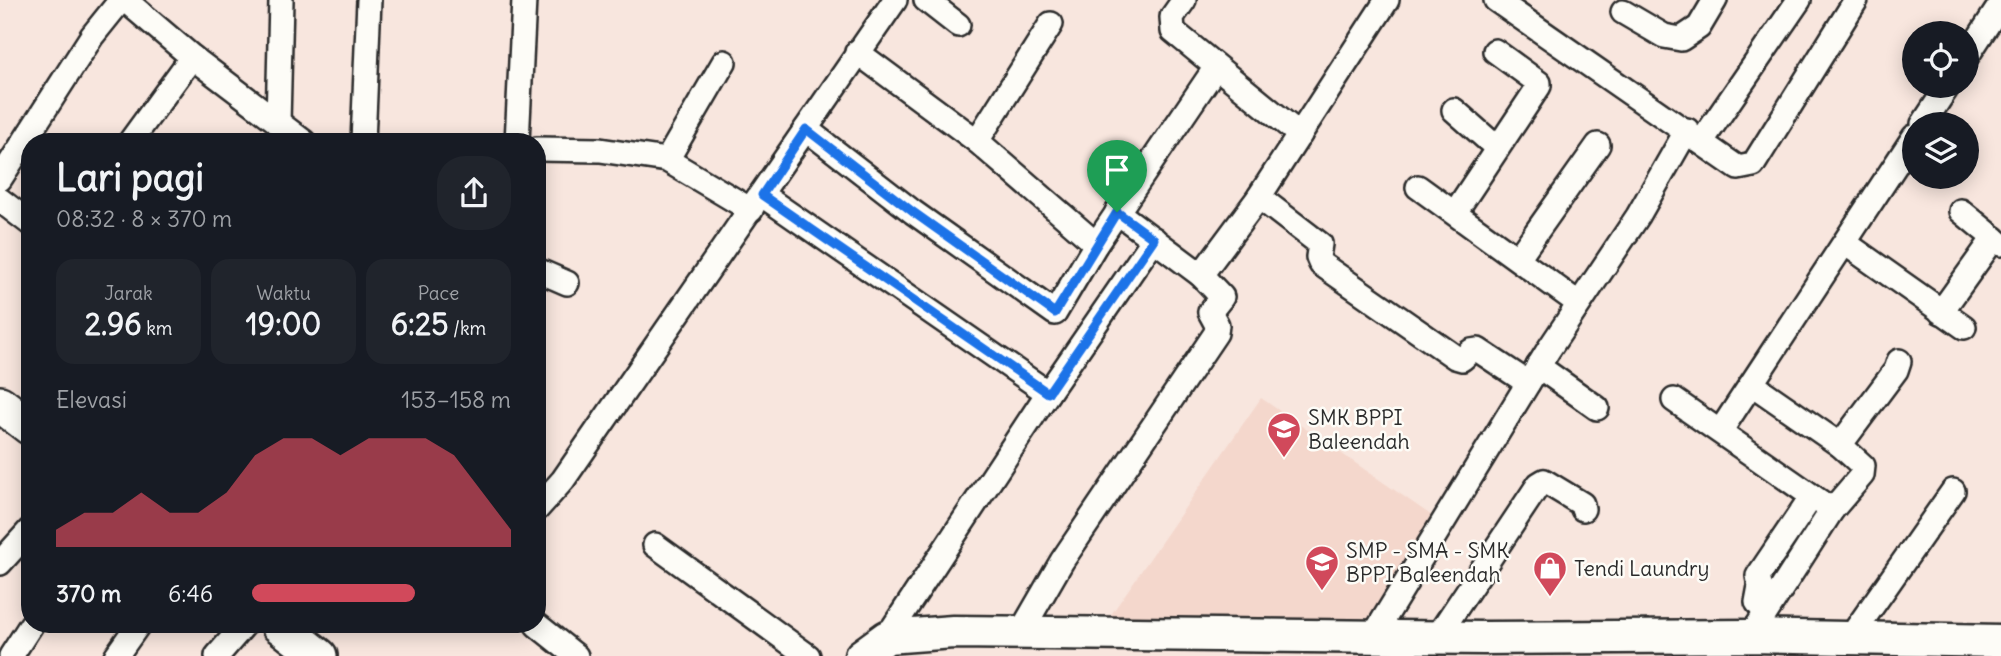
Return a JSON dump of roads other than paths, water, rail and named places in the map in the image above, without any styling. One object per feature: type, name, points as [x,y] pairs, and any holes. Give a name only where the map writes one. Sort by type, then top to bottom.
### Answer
[{"type":"main road","points":[[0,404],[21,421]]},
{"type":"main road","points":[[861,656],[887,637],[953,632],[1021,632],[1295,645],[1374,635],[1560,647],[1758,624],[1787,647],[1850,638],[2001,641]]},
{"type":"main road","points":[[289,633],[318,656]]},
{"type":"street","points":[[30,133],[92,36],[123,0],[292,133]]},
{"type":"street","points":[[278,123],[281,0]]},
{"type":"street","points":[[363,133],[369,0]]},
{"type":"street","points":[[517,133],[524,0]]},
{"type":"street","points":[[546,500],[558,487],[895,0]]},
{"type":"street","points":[[926,0],[958,24]]},
{"type":"street","points":[[1184,0],[1172,17],[1171,27],[1300,135]]},
{"type":"street","points":[[1201,275],[1259,197],[1387,0]]},
{"type":"street","points":[[1496,0],[1738,167],[1753,165],[1856,0]]},
{"type":"street","points":[[1623,12],[1664,36],[1681,39],[1699,27],[1715,0]]},
{"type":"street","points":[[1374,635],[1578,303],[1694,135],[1799,0]]},
{"type":"street","points":[[1979,38],[2001,4]]},
{"type":"street","points":[[977,141],[1051,24]]},
{"type":"street","points":[[1456,211],[1537,90],[1539,83],[1495,51]]},
{"type":"street","points":[[857,52],[977,141],[1096,244]]},
{"type":"street","points":[[137,133],[192,57]]},
{"type":"street","points":[[667,160],[724,62]]},
{"type":"street","points":[[806,129],[913,212],[1055,313],[1096,244],[1216,67]]},
{"type":"street","points":[[1454,110],[1497,148]]},
{"type":"street","points":[[1518,258],[1598,145]]},
{"type":"street","points":[[0,179],[21,146]]},
{"type":"street","points":[[546,149],[600,150],[667,160],[756,203],[1048,393]]},
{"type":"street","points":[[1721,430],[1902,155]]},
{"type":"street","points":[[1418,187],[1456,211],[1578,303]]},
{"type":"street","points":[[1259,197],[1320,244],[1318,257],[1321,264],[1455,357],[1462,359],[1471,351],[1478,350],[1597,408]]},
{"type":"street","points":[[0,200],[21,216]]},
{"type":"street","points":[[1941,312],[1998,241],[1961,211]]},
{"type":"street","points":[[1021,632],[1062,561],[1216,333],[1217,328],[1210,312],[1222,297],[1201,275],[1117,212]]},
{"type":"street","points":[[887,637],[1048,393],[1154,239]]},
{"type":"street","points":[[1845,243],[1964,327]]},
{"type":"street","points":[[546,274],[567,283]]},
{"type":"street","points":[[1840,445],[1896,370],[1899,361]]},
{"type":"street","points":[[1752,384],[1840,445],[1864,470],[1832,510],[1758,624]]},
{"type":"street","points":[[1674,400],[1721,430],[1832,510]]},
{"type":"street","points":[[1437,637],[1539,484],[1544,481],[1582,504],[1583,509]]},
{"type":"street","points":[[1850,638],[1953,491]]},
{"type":"street","points":[[1758,624],[1758,576],[1812,496]]},
{"type":"street","points":[[0,563],[21,540]]},
{"type":"street","points":[[655,545],[808,656]]},
{"type":"street","points":[[546,632],[576,656]]},
{"type":"street","points":[[11,656],[26,633]]},
{"type":"street","points":[[116,656],[132,633]]},
{"type":"street","points":[[217,656],[237,633]]},
{"type":"place","name":"SMK BPPI Baleendah","points":[[1284,459]]},
{"type":"place","name":"SMP - SMA - SMK BPPI Baleendah","points":[[1322,592]]},
{"type":"place","name":"Tendi Laundry","points":[[1550,598]]}]
